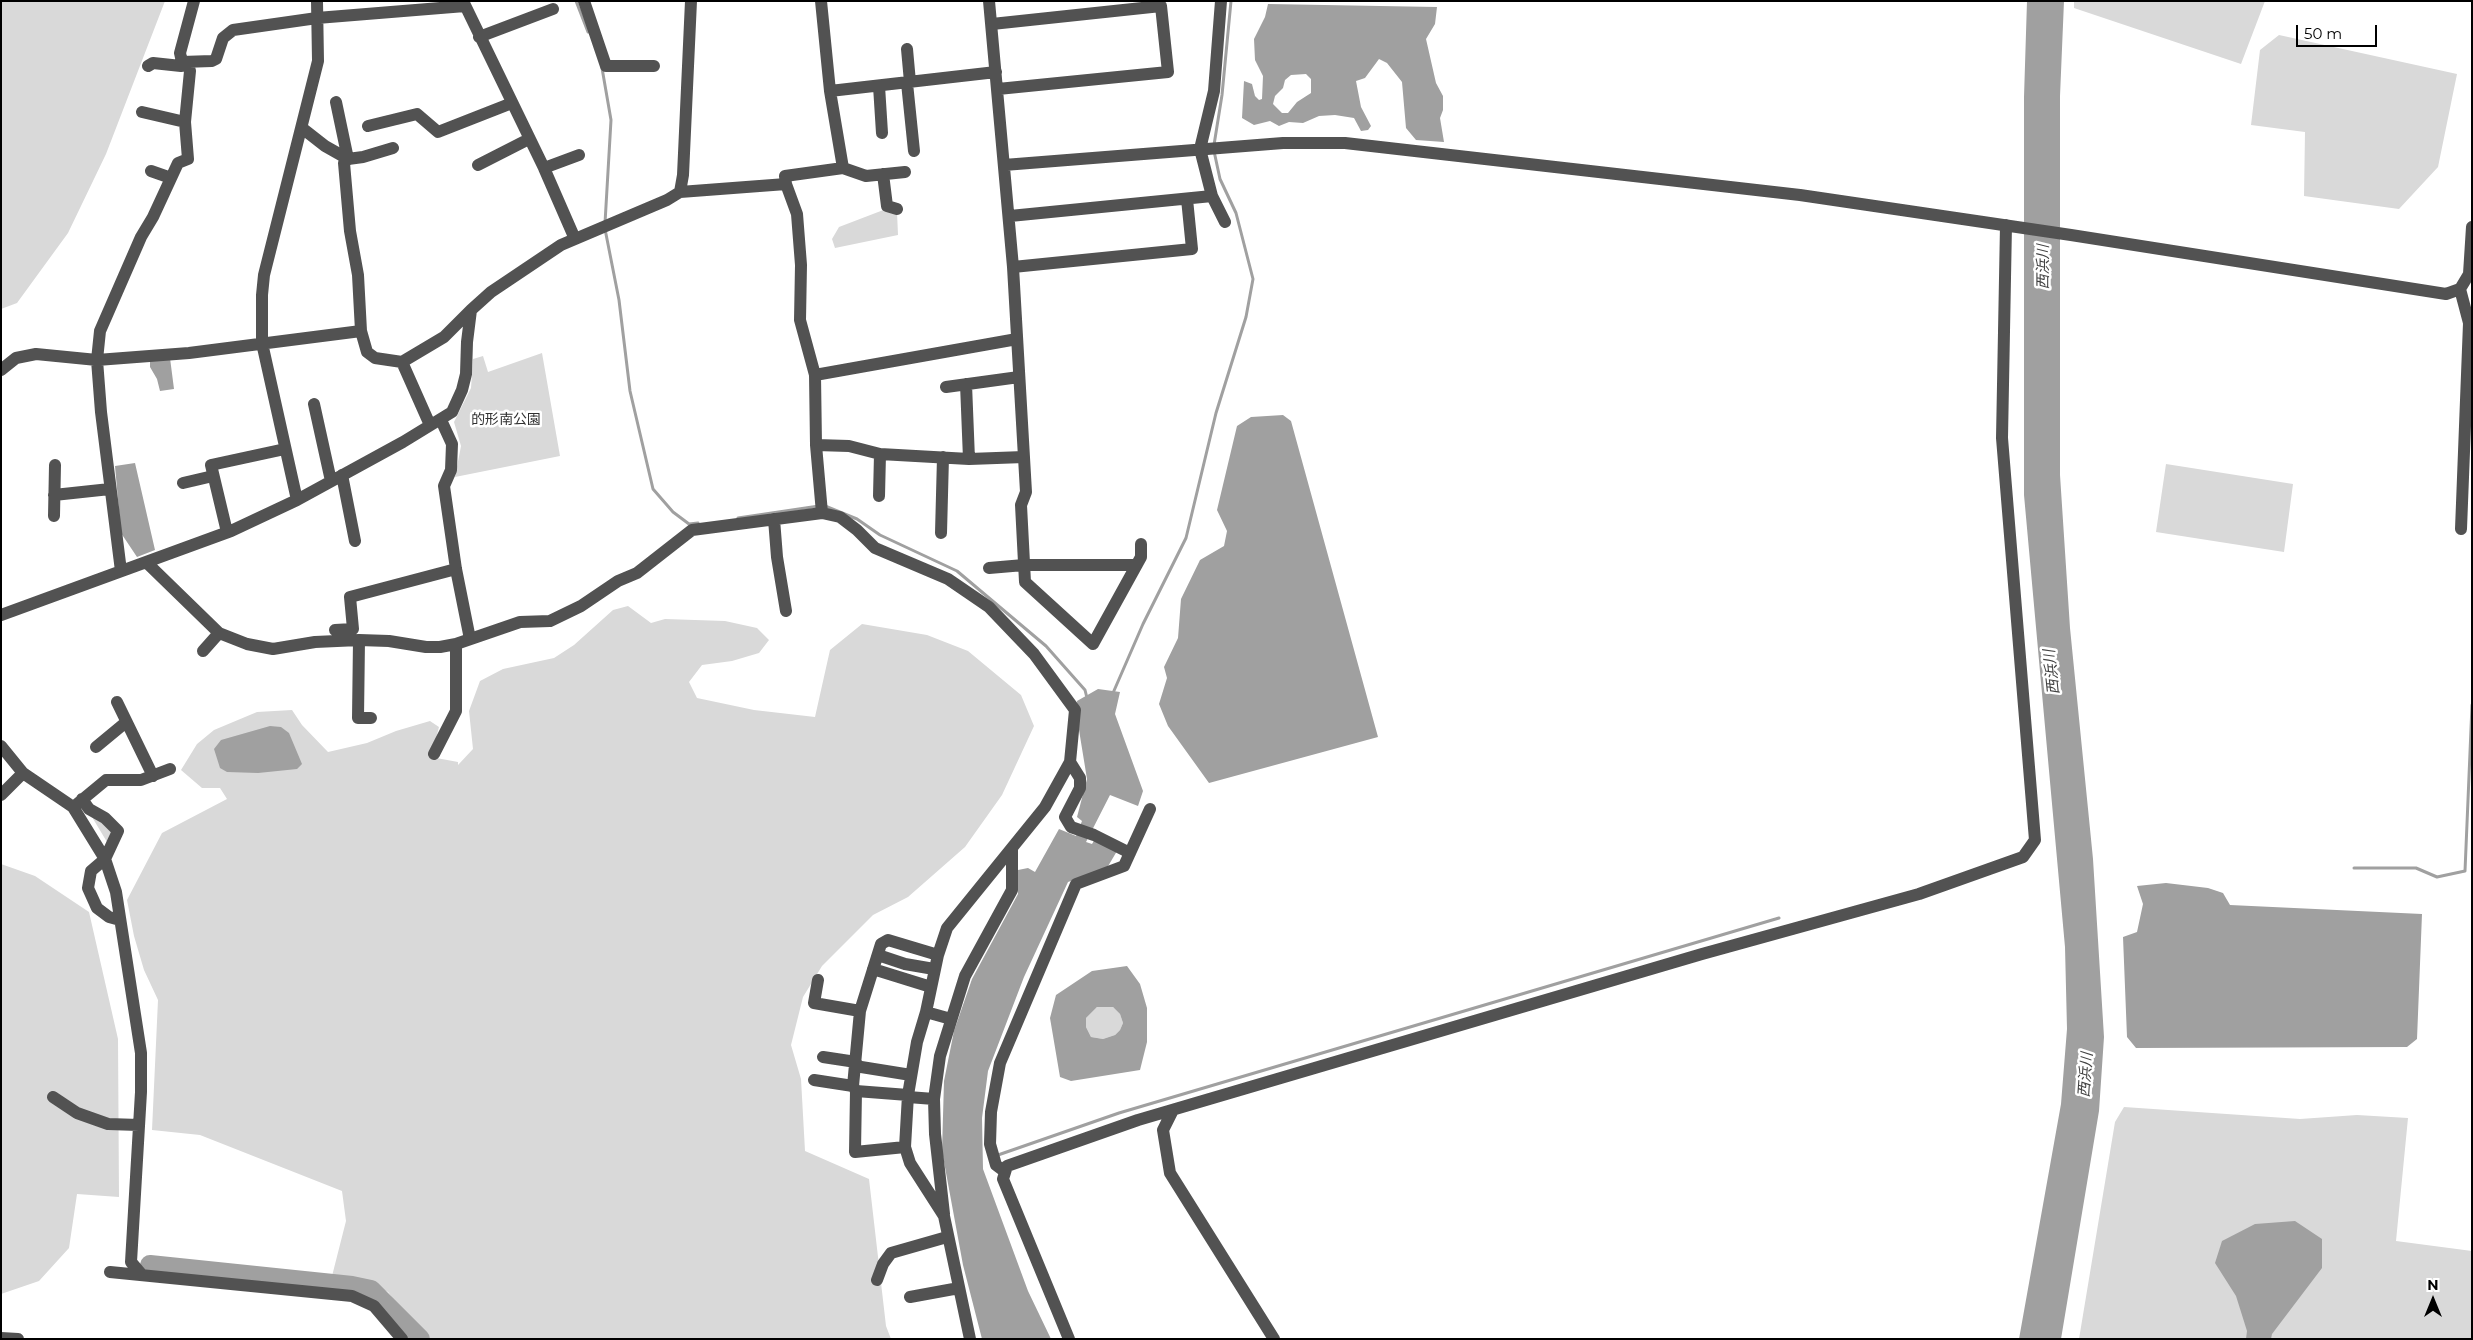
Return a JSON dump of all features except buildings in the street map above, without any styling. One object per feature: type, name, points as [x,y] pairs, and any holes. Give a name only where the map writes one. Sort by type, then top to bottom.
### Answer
[{"type":"street","points":[[121,571],[110,489],[97,360],[100,331],[141,237],[153,217],[178,164],[188,159],[185,122],[190,71],[180,53],[194,1]]},
{"type":"street","points":[[297,500],[284,449],[262,343],[262,295],[264,275],[318,61],[317,1]]},
{"type":"street","points":[[584,1],[606,66],[654,66]]},
{"type":"street","points":[[680,192],[683,175],[690,1]]},
{"type":"street","points":[[821,1],[830,91],[843,168]]},
{"type":"street","points":[[989,1],[1010,216],[1026,492],[1021,506],[1025,582],[1093,644],[1141,557],[1141,544]]},
{"type":"street","points":[[1221,1],[1209,149],[1212,196],[1225,222]]},
{"type":"street","points":[[148,66],[153,63],[180,66],[185,62],[212,61],[216,59],[223,38],[233,30],[317,18],[464,4],[544,168],[575,239]]},
{"type":"street","points":[[992,24],[1162,4],[1168,72],[998,89]]},
{"type":"street","points":[[480,37],[553,9]]},
{"type":"street","points":[[907,49],[914,151]]},
{"type":"street","points":[[830,91],[996,72]]},
{"type":"street","points":[[878,86],[882,133]]},
{"type":"street","points":[[336,102],[348,159]]},
{"type":"street","points":[[368,126],[417,114],[438,132],[512,103]]},
{"type":"street","points":[[142,112],[185,122]]},
{"type":"street","points":[[302,128],[325,146],[348,159],[363,157],[393,148]]},
{"type":"street","points":[[478,165],[529,139]]},
{"type":"street","points":[[1004,165],[1284,143],[1345,143],[1800,195],[2071,234],[2446,294],[2460,289],[2469,274],[2472,227]]},
{"type":"street","points":[[544,168],[579,155]]},
{"type":"street","points":[[348,159],[344,163],[350,232],[358,275],[361,332],[367,352],[375,358],[402,362],[444,337],[491,292],[556,248],[575,239],[668,200],[680,192],[786,184]]},
{"type":"street","points":[[822,513],[816,445],[815,375],[800,320],[801,264],[797,214],[785,176],[843,168],[866,176],[905,172]]},
{"type":"street","points":[[151,171],[171,178]]},
{"type":"street","points":[[884,174],[887,206],[897,209]]},
{"type":"street","points":[[1010,216],[1212,196]]},
{"type":"street","points":[[1013,267],[1192,249],[1186,199]]},
{"type":"street","points":[[1069,1339],[1003,1179],[1004,1171],[1008,1166],[1068,1144],[1173,1110],[1702,954],[1919,894],[2023,857],[2035,840],[2002,438],[2011,226]]},
{"type":"street","points":[[2460,289],[2470,323],[2462,529]]},
{"type":"street","points":[[1,615],[227,532],[297,500],[436,423],[452,412],[462,390],[466,374],[471,310]]},
{"type":"street","points":[[1,370],[16,358],[36,354],[97,360],[189,353],[361,332]]},
{"type":"street","points":[[815,375],[1017,339]]},
{"type":"street","points":[[402,362],[436,423],[452,444],[451,470],[444,486],[456,569],[470,639]]},
{"type":"street","points":[[946,387],[1019,377]]},
{"type":"street","points":[[966,384],[969,459]]},
{"type":"street","points":[[314,404],[355,541]]},
{"type":"street","points":[[816,445],[849,446],[880,454],[969,459],[1024,457]]},
{"type":"street","points":[[227,532],[211,465],[284,449]]},
{"type":"street","points":[[879,496],[880,454]]},
{"type":"street","points":[[941,533],[943,457]]},
{"type":"street","points":[[54,516],[55,465]]},
{"type":"street","points":[[183,483],[213,476]]},
{"type":"street","points":[[54,495],[110,489]]},
{"type":"street","points":[[146,562],[219,634],[247,644],[273,649],[315,642],[359,640],[389,641],[426,647],[456,644],[520,622],[550,622],[581,606],[618,581],[637,573],[692,530],[822,513],[840,517],[857,530],[875,548],[948,580],[989,606],[1034,654],[1075,710],[1070,762],[1045,808],[947,928],[934,969],[926,1012],[917,1042],[908,1096],[905,1147],[910,1163],[944,1216]]},
{"type":"street","points":[[774,519],[777,557],[786,610]]},
{"type":"street","points":[[989,568],[1024,565],[1136,565]]},
{"type":"street","points":[[335,630],[353,629],[350,597],[456,569]]},
{"type":"street","points":[[203,651],[219,634]]},
{"type":"street","points":[[359,640],[358,718],[371,718]]},
{"type":"street","points":[[434,754],[456,710],[456,644]]},
{"type":"street","points":[[117,702],[125,723],[153,776]]},
{"type":"street","points":[[96,748],[125,723]]},
{"type":"street","points":[[1,746],[23,773],[105,818],[118,831],[105,859],[91,871],[88,888],[96,908],[109,917],[120,920]]},
{"type":"street","points":[[1070,762],[1080,778],[1080,788],[1065,817],[1070,827],[1094,835],[1130,853]]},
{"type":"street","points":[[77,803],[106,780],[141,780],[170,769]]},
{"type":"street","points":[[1,795],[23,773]]},
{"type":"street","points":[[77,803],[105,859],[116,892],[141,1053],[131,1262],[142,1275]]},
{"type":"street","points":[[1004,1171],[996,1166],[990,1144],[991,1112],[1000,1063],[1076,884],[1124,866],[1150,809]]},
{"type":"street","points":[[970,1339],[947,1237],[935,1134],[934,1099],[940,1056],[965,976],[1012,890],[1012,848]]},
{"type":"street","points":[[905,1147],[855,1152],[854,1088],[860,1011],[881,944],[888,940],[938,955]]},
{"type":"street","points":[[878,955],[905,964],[934,969]]},
{"type":"street","points":[[873,969],[931,987]]},
{"type":"street","points":[[818,980],[814,1003],[860,1011]]},
{"type":"street","points":[[926,1012],[951,1019]]},
{"type":"street","points":[[822,1057],[912,1075]]},
{"type":"street","points":[[814,1080],[854,1088],[934,1099]]},
{"type":"street","points":[[53,1097],[77,1113],[108,1124],[139,1125]]},
{"type":"street","points":[[1173,1110],[1164,1130],[1170,1173],[1274,1339]]},
{"type":"street","points":[[877,1280],[883,1264],[891,1253],[947,1237]]},
{"type":"street","points":[[110,1272],[352,1296],[374,1306],[402,1339]]},
{"type":"street","points":[[910,1297],[959,1288]]},
{"type":"street","points":[[1,1338],[18,1339]]},
{"type":"green space","points":[[1,1],[165,1],[106,154],[68,233],[17,303],[1,309]]},
{"type":"green space","points":[[2074,1],[2265,1],[2241,64],[2074,8]]},
{"type":"green space","points":[[2279,35],[2457,74],[2438,167],[2399,209],[2304,196],[2305,132],[2251,125],[2260,50]]},
{"type":"green space","points":[[886,209],[897,212],[898,235],[835,248],[832,239],[839,227]]},
{"type":"green space","name":"的形南公園","points":[[542,353],[560,456],[455,477],[461,446],[454,422],[471,388],[473,359],[483,356],[488,372]]},
{"type":"green space","points":[[2166,464],[2293,484],[2284,552],[2156,532]]},
{"type":"green space","points":[[628,606],[651,623],[665,619],[725,621],[757,628],[769,640],[759,653],[732,661],[702,665],[689,682],[697,698],[754,710],[815,717],[830,650],[862,624],[927,635],[968,651],[1021,695],[1034,726],[1002,795],[965,847],[908,897],[873,915],[822,966],[803,997],[791,1045],[801,1079],[805,1151],[869,1179],[886,1326],[891,1339],[428,1339],[425,1334],[420,1335],[408,1321],[409,1315],[402,1311],[388,1292],[373,1285],[331,1280],[346,1221],[342,1191],[200,1135],[152,1130],[158,1000],[144,970],[134,936],[127,900],[162,833],[227,799],[220,788],[202,788],[181,770],[197,744],[214,730],[257,712],[292,710],[302,725],[328,752],[367,743],[396,731],[430,721],[439,727],[431,757],[458,762],[458,765],[473,749],[469,711],[480,681],[503,669],[554,658],[574,645],[613,610]]},
{"type":"green space","points":[[89,812],[98,818],[113,834],[110,847]]},
{"type":"green space","points":[[1,864],[35,876],[89,912],[118,1039],[119,1197],[77,1194],[69,1248],[39,1281],[1,1294]]},
{"type":"green space","points":[[1097,1007],[1113,1007],[1120,1014],[1123,1023],[1115,1035],[1103,1039],[1091,1037],[1086,1027],[1086,1018]]},
{"type":"green space","points":[[2124,1107],[2300,1119],[2357,1115],[2408,1118],[2396,1241],[2472,1251],[2472,1339],[2079,1339],[2115,1122]]},
{"type":"water","name":"西浜川","points":[[2027,1],[2064,1],[2060,96],[2060,475],[2070,628],[2093,859],[2104,1037],[2099,1111],[2061,1339],[2019,1339],[2061,1104],[2067,1029],[2065,947],[2024,495],[2024,97]]},
{"type":"water","points":[[1268,4],[1437,7],[1435,24],[1426,39],[1436,83],[1443,96],[1443,110],[1440,118],[1444,142],[1416,140],[1406,128],[1402,82],[1387,63],[1379,59],[1365,78],[1356,81],[1361,107],[1371,126],[1368,130],[1361,131],[1354,118],[1335,115],[1319,116],[1303,123],[1289,122],[1279,126],[1270,121],[1254,125],[1242,118],[1244,81],[1252,84],[1255,96],[1259,100],[1262,99],[1263,76],[1255,60],[1254,39],[1265,17]],"holes":[[[1306,74],[1311,79],[1311,93],[1297,102],[1288,113],[1282,113],[1273,104],[1275,96],[1283,88],[1285,80],[1291,75]]]},
{"type":"water","points":[[150,358],[170,358],[174,389],[160,391],[157,379],[150,367]]},
{"type":"water","points":[[1283,415],[1291,421],[1378,737],[1209,783],[1168,726],[1159,704],[1167,678],[1164,667],[1178,638],[1181,599],[1200,560],[1224,546],[1227,531],[1217,510],[1237,426],[1251,417]]},
{"type":"water","points":[[135,463],[155,550],[137,557],[121,533],[115,466]]},
{"type":"water","points":[[1098,689],[1120,692],[1115,714],[1143,791],[1138,806],[1110,795],[1086,842],[1092,844],[1095,839],[1117,851],[1107,868],[1068,882],[1024,977],[988,1071],[982,1118],[983,1169],[1028,1291],[1051,1339],[982,1339],[963,1265],[942,1151],[944,1081],[954,1031],[972,979],[1018,894],[1018,870],[1028,868],[1035,872],[1059,829],[1076,836],[1082,821],[1077,817],[1087,779],[1079,730],[1077,701]]},
{"type":"water","points":[[270,726],[281,727],[289,733],[302,764],[297,769],[258,773],[227,772],[220,768],[214,749],[221,740]]},
{"type":"water","points":[[2166,883],[2208,888],[2223,893],[2230,905],[2422,914],[2417,1039],[2407,1047],[2136,1048],[2127,1037],[2123,937],[2137,932],[2143,904],[2137,886]]},
{"type":"water","points":[[1127,966],[1140,984],[1147,1008],[1147,1042],[1140,1070],[1071,1081],[1060,1077],[1050,1018],[1056,995],[1092,971]],"holes":[[[1097,1007],[1113,1007],[1120,1014],[1123,1023],[1120,1030],[1115,1035],[1103,1039],[1091,1037],[1086,1027],[1086,1018]]]},
{"type":"water","points":[[2295,1221],[2322,1239],[2322,1268],[2272,1334],[2271,1339],[2246,1339],[2247,1331],[2236,1296],[2215,1263],[2222,1241],[2255,1224]]},
{"type":"waterway","points":[[576,1],[588,32]]},
{"type":"waterway","points":[[1214,145],[1222,95],[1231,1]]},
{"type":"waterway","points":[[602,68],[611,120],[605,223]]},
{"type":"waterway","points":[[1113,693],[1143,624],[1186,538],[1216,413],[1246,317],[1253,279],[1236,213],[1220,179],[1214,151]]},
{"type":"waterway","points":[[605,229],[619,300],[630,391],[653,489],[673,512],[689,524],[698,523]]},
{"type":"waterway","points":[[738,518],[819,506]]},
{"type":"waterway","points":[[825,506],[857,519],[880,535],[957,571],[1046,646],[1085,690],[1087,698]]},
{"type":"waterway","points":[[2354,868],[2416,868],[2437,877],[2465,871],[2472,705]]},
{"type":"waterway","points":[[998,1155],[1119,1113],[1779,918]]},
{"type":"waterway","points":[[150,1265],[352,1286],[371,1290],[420,1339]]}]
